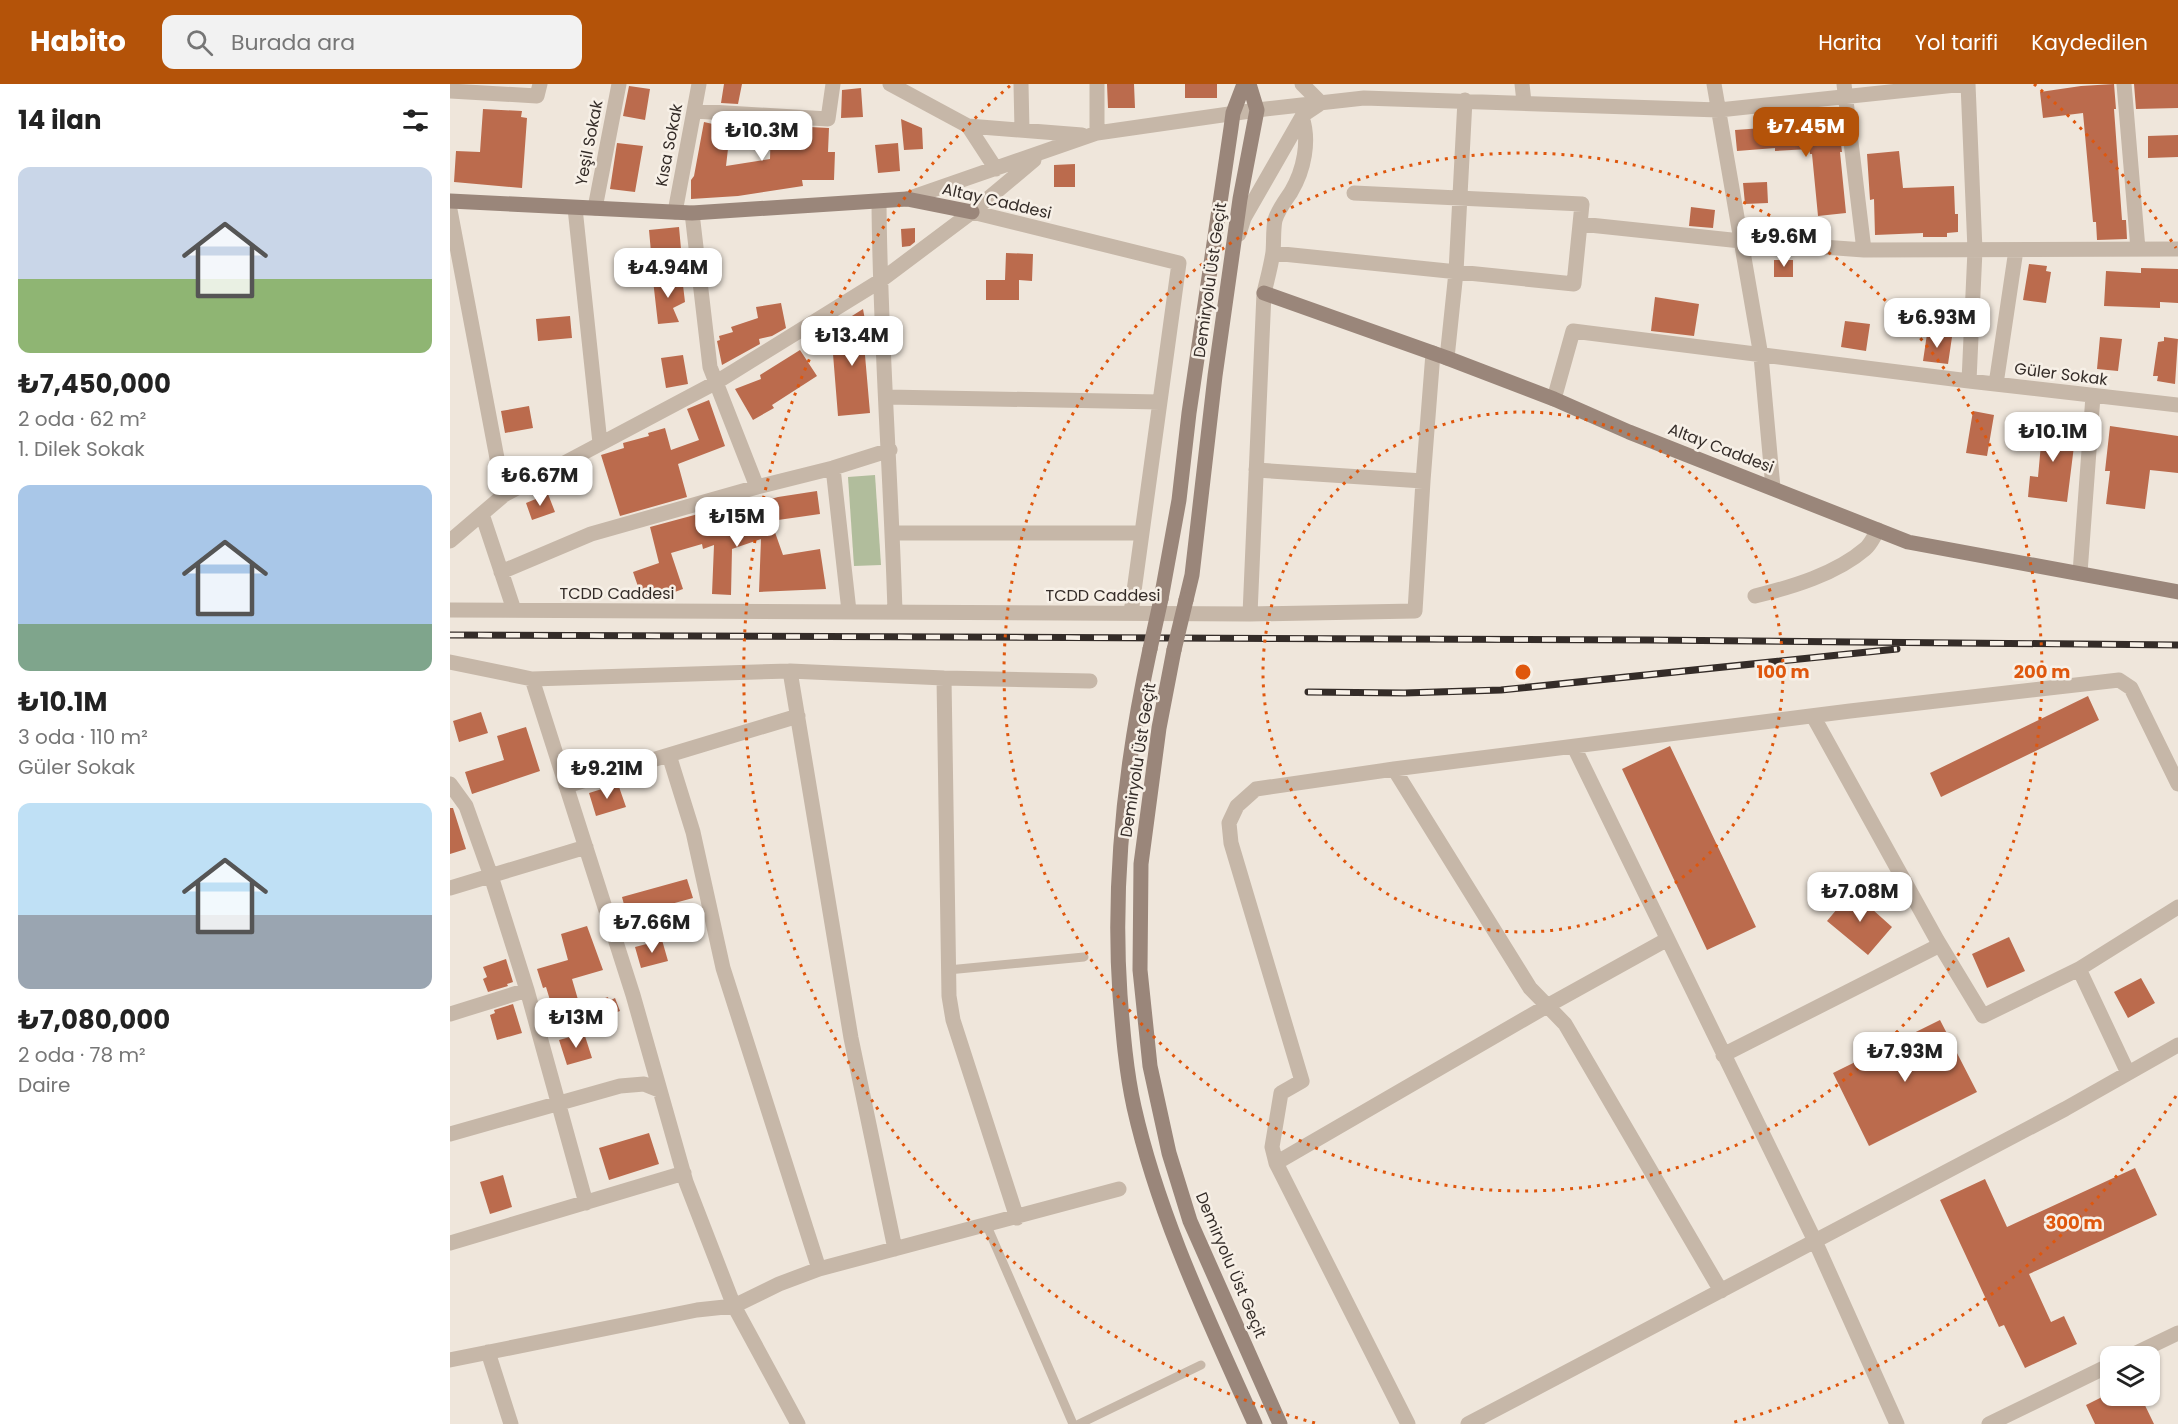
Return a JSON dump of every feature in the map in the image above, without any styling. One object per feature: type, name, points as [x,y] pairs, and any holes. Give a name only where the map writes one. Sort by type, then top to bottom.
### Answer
[{"type":"main road","name":"Demiryolu Üst Geçit","points":[[1244,84],[1233,113],[1189,413],[1179,500],[1126,786],[1118,864],[1118,955],[1123,1036],[1134,1107],[1165,1215],[1201,1304],[1255,1424]]},
{"type":"main road","name":"Demiryolu Üst Geçit","points":[[1249,84],[1257,110],[1232,251],[1192,575],[1159,728],[1141,864],[1140,970],[1150,1066],[1169,1153],[1190,1221],[1280,1424]]},
{"type":"main road","name":"Altay Caddesi","points":[[450,201],[692,213],[879,203],[907,199],[972,212]]},
{"type":"main road","name":"Altay Caddesi","points":[[1264,293],[1440,355],[1554,399],[1629,432],[1908,542],[2178,592]]},
{"type":"street","points":[[450,91],[537,96],[540,84]]},
{"type":"street","name":"Yeşil Sokak","points":[[595,208],[619,84]]},
{"type":"street","name":"Kısa Sokak","points":[[675,212],[699,84]]},
{"type":"street","points":[[694,111],[828,119],[833,84]]},
{"type":"street","points":[[890,84],[968,126],[1093,134]]},
{"type":"street","points":[[1021,84],[1022,130]]},
{"type":"street","points":[[1093,134],[1097,84]]},
{"type":"street","points":[[1302,84],[1321,103]]},
{"type":"street","points":[[1522,84],[1524,102]]},
{"type":"street","points":[[1714,84],[1761,356],[1773,488]]},
{"type":"street","points":[[907,199],[1093,134],[1233,113],[1321,103],[1363,91],[1465,100],[1719,110],[1845,91],[1966,84],[1975,250],[1969,381]]},
{"type":"street","points":[[2124,84],[2138,249]]},
{"type":"street","points":[[1845,91],[1864,250]]},
{"type":"street","points":[[1256,470],[1423,481],[1440,355],[1456,272],[1465,100]]},
{"type":"street","points":[[1232,251],[1244,218],[1302,117],[1321,103]]},
{"type":"street","points":[[1250,614],[1264,293],[1273,253],[1275,221],[1292,190],[1306,145],[1307,131],[1302,117]]},
{"type":"street","points":[[968,126],[996,169]]},
{"type":"street","points":[[450,540],[504,495],[715,383],[880,281],[972,212],[1042,152]]},
{"type":"street","points":[[1273,253],[1574,284],[1582,204],[1354,193]]},
{"type":"street","points":[[879,203],[880,281],[890,450],[896,612]]},
{"type":"street","points":[[575,208],[600,443]]},
{"type":"street","points":[[450,210],[504,495]]},
{"type":"street","name":"Altay Caddesi","points":[[972,212],[1179,263],[1131,613]]},
{"type":"street","points":[[692,213],[710,367],[757,487]]},
{"type":"street","points":[[1580,224],[1741,241],[1864,250],[2178,249]]},
{"type":"street","points":[[1996,384],[2016,250]]},
{"type":"street","name":"Güler Sokak","points":[[1554,399],[1573,331],[1761,356],[2178,405]]},
{"type":"street","points":[[2080,573],[2093,396]]},
{"type":"street","points":[[886,397],[1160,402]]},
{"type":"street","points":[[501,572],[591,534],[833,468],[890,450]]},
{"type":"street","points":[[833,468],[849,611]]},
{"type":"street","name":"TCDD Caddesi","points":[[450,610],[1250,614],[1415,611],[1423,481]]},
{"type":"street","points":[[482,514],[514,610]]},
{"type":"street","points":[[1755,596],[1779,590],[1821,574],[1852,558],[1868,547],[1878,530]]},
{"type":"street","points":[[893,533],[1142,532]]},
{"type":"street","points":[[450,662],[532,679],[790,671],[944,678],[1090,681]]},
{"type":"street","points":[[790,671],[851,1038],[895,1249]]},
{"type":"street","points":[[944,678],[949,996],[953,1020],[1017,1218]]},
{"type":"street","points":[[532,679],[633,995],[658,1090],[684,1173],[734,1306],[798,1424]]},
{"type":"street","points":[[1408,1424],[1276,1163],[1272,1147],[1281,1093],[1302,1081],[1231,843],[1229,823],[1237,806],[1256,789],[1813,716],[2119,680],[2131,688],[2178,784]]},
{"type":"street","points":[[566,786],[798,716]]},
{"type":"street","points":[[1813,716],[1940,945],[1983,1016],[2079,969],[2178,907]]},
{"type":"street","points":[[1574,747],[1815,1241],[1897,1424]]},
{"type":"street","points":[[669,755],[693,832],[723,968],[819,1269]]},
{"type":"street","points":[[1394,770],[1530,988],[1565,1024],[1722,1291]]},
{"type":"street","points":[[450,784],[466,806],[491,876],[527,990],[586,1203]]},
{"type":"street","points":[[450,888],[586,847]]},
{"type":"street","points":[[1276,1163],[1666,939]]},
{"type":"street","points":[[1723,1055],[1940,945]]},
{"type":"street","points":[[2079,969],[2128,1073]]},
{"type":"street","points":[[450,1014],[527,990]]},
{"type":"street","points":[[1468,1424],[1722,1291],[2178,1045]]},
{"type":"street","points":[[450,1134],[620,1086],[644,1084],[658,1090]]},
{"type":"street","points":[[450,1243],[684,1173]]},
{"type":"street","points":[[450,1360],[697,1310],[734,1306],[779,1284],[819,1269],[1119,1189]]},
{"type":"street","points":[[2151,1346],[2178,1333]]},
{"type":"street","points":[[488,1352],[511,1424]]},
{"type":"street","points":[[1989,1424],[2100,1370]]},
{"type":"lane","points":[[948,970],[1084,957]]},
{"type":"lane","points":[[987,1226],[1074,1424]]},
{"type":"lane","points":[[1079,1424],[1201,1365]]},
{"type":"green space","points":[[875,475],[881,565],[854,566],[848,477]]},
{"type":"building","points":[[724,84],[742,84],[738,104],[721,103]]},
{"type":"building","points":[[1107,84],[1134,84],[1135,108],[1108,108]]},
{"type":"building","points":[[1185,84],[1217,84],[1217,98],[1185,98]]},
{"type":"building","points":[[2114,84],[2122,220],[2126,220],[2127,239],[2097,240],[2096,222],[2093,222],[2083,113],[2043,118],[2040,92]]},
{"type":"building","points":[[2134,84],[2178,84],[2178,108],[2136,109]]},
{"type":"building","points":[[629,86],[650,89],[645,120],[623,116]]},
{"type":"building","points":[[861,88],[863,117],[841,118],[842,90]]},
{"type":"building","points":[[483,109],[522,111],[521,117],[527,118],[522,188],[454,182],[456,151],[480,152]]},
{"type":"building","points":[[901,119],[922,128],[923,149],[904,150]]},
{"type":"building","points":[[704,122],[717,125],[717,122],[731,123],[726,166],[770,159],[771,125],[829,128],[828,152],[835,152],[834,180],[802,180],[803,186],[738,196],[691,199],[691,180],[694,176]]},
{"type":"building","points":[[1804,125],[1804,131],[1839,127],[1846,213],[1818,216],[1812,154],[1809,149],[1775,151],[1775,148],[1737,151],[1735,130]]},
{"type":"building","points":[[2178,135],[2178,157],[2148,158],[2148,136]]},
{"type":"building","points":[[617,143],[643,146],[635,192],[610,189]]},
{"type":"building","points":[[898,143],[900,171],[878,173],[875,145]]},
{"type":"building","points":[[1899,151],[1903,188],[1954,186],[1958,232],[1947,233],[1947,237],[1923,237],[1923,233],[1875,235],[1874,199],[1870,200],[1867,154]]},
{"type":"building","points":[[1075,164],[1075,187],[1054,187],[1054,165]]},
{"type":"building","points":[[1767,182],[1768,203],[1745,204],[1743,183]]},
{"type":"building","points":[[1691,207],[1715,210],[1713,228],[1689,226]]},
{"type":"building","points":[[679,227],[681,249],[651,252],[649,230]]},
{"type":"building","points":[[915,228],[915,242],[910,246],[902,247],[901,229]]},
{"type":"building","points":[[1006,253],[1033,254],[1032,281],[1019,280],[1019,300],[986,300],[986,280],[1005,280]]},
{"type":"building","points":[[1774,260],[1793,260],[1793,277],[1774,277]]},
{"type":"building","points":[[2029,264],[2047,266],[2046,271],[2051,272],[2046,303],[2023,300]]},
{"type":"building","points":[[2141,268],[2178,269],[2178,303],[2160,302],[2160,308],[2104,306],[2106,271],[2141,273]]},
{"type":"building","points":[[682,277],[685,302],[673,308],[679,322],[658,324],[653,280]]},
{"type":"building","points":[[1655,297],[1699,304],[1694,336],[1651,331]]},
{"type":"building","points":[[781,303],[786,328],[772,336],[759,339],[760,344],[722,365],[717,341],[720,340],[719,336],[733,332],[731,327],[758,318],[756,307]]},
{"type":"building","points":[[863,309],[867,331],[863,332],[870,413],[838,416],[833,354],[840,353],[836,326]]},
{"type":"building","points":[[570,316],[572,338],[538,341],[536,319]]},
{"type":"building","points":[[1845,321],[1870,324],[1866,351],[1841,347]]},
{"type":"building","points":[[1927,334],[1952,337],[1948,364],[1923,361]]},
{"type":"building","points":[[2100,337],[2122,339],[2118,371],[2097,369]]},
{"type":"building","points":[[2164,337],[2178,339],[2175,384],[2157,381],[2158,376],[2153,376],[2158,342],[2164,341]]},
{"type":"building","points":[[800,350],[817,376],[772,405],[774,408],[753,420],[735,389],[761,379],[760,375]]},
{"type":"building","points":[[683,355],[688,384],[666,388],[661,358]]},
{"type":"building","points":[[709,400],[725,446],[678,464],[687,497],[620,516],[601,455],[624,448],[623,443],[649,436],[648,433],[665,428],[671,450],[699,440],[687,409]]},
{"type":"building","points":[[529,406],[533,428],[505,433],[501,411]]},
{"type":"building","points":[[1973,411],[1994,415],[1987,456],[1966,453]]},
{"type":"building","points":[[2040,421],[2072,423],[2070,446],[2074,446],[2067,502],[2028,497],[2030,476],[2038,477],[2041,444],[2038,443]]},
{"type":"building","points":[[2110,426],[2178,436],[2178,473],[2150,470],[2145,509],[2106,504],[2110,471],[2105,471]]},
{"type":"building","points":[[817,491],[820,514],[771,521],[783,555],[820,549],[826,589],[759,592],[761,539],[732,549],[731,595],[712,594],[714,545],[703,549],[702,544],[671,553],[683,589],[661,597],[659,592],[642,598],[633,572],[659,563],[650,527],[713,510],[716,518],[762,502],[762,499],[764,501]]},
{"type":"building","points":[[548,494],[555,512],[532,520],[526,503]]},
{"type":"building","points":[[2088,696],[2099,720],[1941,797],[1930,773]]},
{"type":"building","points":[[481,712],[488,733],[459,742],[453,721]]},
{"type":"building","points":[[526,727],[540,771],[472,794],[465,772],[504,760],[497,736]]},
{"type":"building","points":[[1670,746],[1756,927],[1707,950],[1622,769]]},
{"type":"building","points":[[618,784],[626,807],[596,816],[589,793]]},
{"type":"building","points":[[450,808],[453,808],[466,849],[450,854]]},
{"type":"building","points":[[687,879],[693,898],[627,916],[622,897]]},
{"type":"building","points":[[1852,891],[1892,927],[1868,955],[1827,921]]},
{"type":"building","points":[[587,926],[603,970],[572,979],[579,1003],[553,1010],[546,987],[543,988],[537,969],[568,960],[561,934]]},
{"type":"building","points":[[2009,937],[2025,971],[1987,988],[1972,954]]},
{"type":"building","points":[[662,940],[668,961],[641,968],[635,947]]},
{"type":"building","points":[[506,959],[513,982],[507,984],[508,986],[488,992],[483,979],[487,977],[483,967]]},
{"type":"building","points":[[2141,978],[2155,1003],[2128,1018],[2114,992]]},
{"type":"building","points":[[608,997],[609,1001],[615,998],[620,1011],[596,1020],[590,1003]]},
{"type":"building","points":[[513,1004],[522,1033],[497,1040],[490,1015],[495,1013],[494,1010]]},
{"type":"building","points":[[1940,1020],[1977,1092],[1869,1146],[1833,1073]]},
{"type":"building","points":[[584,1033],[592,1058],[567,1065],[559,1040]]},
{"type":"building","points":[[649,1133],[659,1164],[609,1180],[599,1148]]},
{"type":"building","points":[[2135,1168],[2157,1215],[2029,1274],[2051,1322],[2064,1316],[2077,1344],[2025,1368],[2004,1325],[1999,1327],[1940,1200],[1985,1179],[2007,1227]]},
{"type":"building","points":[[503,1175],[512,1207],[490,1214],[480,1182]]},
{"type":"building","points":[[2100,1398],[2100,1406],[2145,1406],[2154,1424],[2095,1424],[2086,1405]]},
{"type":"railway","points":[[450,635],[1648,640],[2178,645]]},
{"type":"railway","points":[[1308,692],[1404,693],[1501,690],[1897,649]]}]
